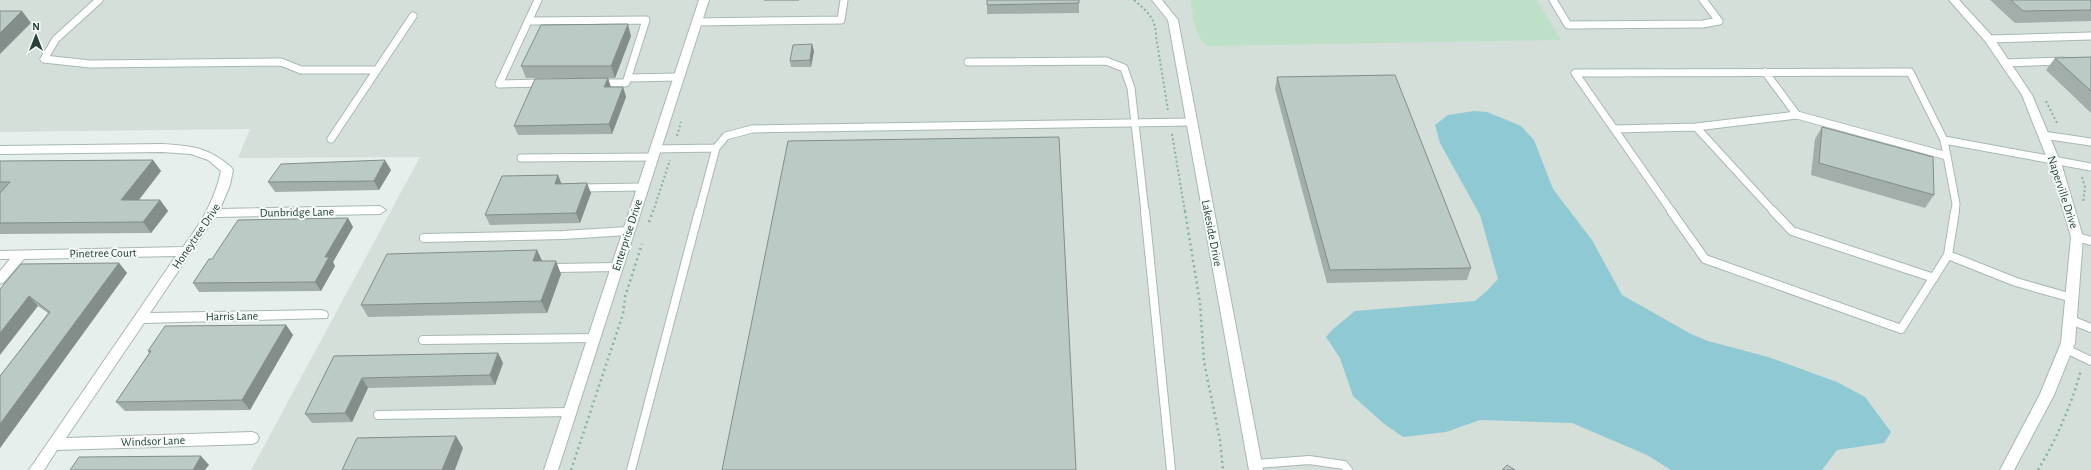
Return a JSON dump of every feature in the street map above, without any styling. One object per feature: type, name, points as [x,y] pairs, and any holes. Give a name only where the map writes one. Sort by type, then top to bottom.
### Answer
[{"type":"street","name":"Enterprise Drive","points":[[551,470],[704,0]]},
{"type":"street","name":"Naperville Drive","points":[[1954,0],[1989,39],[2027,95],[2054,160],[2077,237],[2071,320],[2066,350],[2047,395],[2008,470]]},
{"type":"street","name":"Lakeside Drive","points":[[1160,1],[1173,20],[1255,467]]},
{"type":"street","name":"Honeytree Drive","points":[[0,150],[162,148],[192,150],[212,157],[227,170],[224,189],[214,213],[185,251],[141,318],[36,470]]},
{"type":"street","name":"Dunbridge Lane","points":[[214,213],[380,210]]},
{"type":"street","name":"Pinetree Court","points":[[0,255],[185,251]]},
{"type":"street","points":[[0,279],[21,254]]},
{"type":"street","name":"Harris Lane","points":[[141,318],[322,315]]},
{"type":"street","name":"Windsor Lane","points":[[54,444],[252,438]]},
{"type":"lane","points":[[99,0],[56,39],[44,59],[90,64],[281,62],[301,70],[377,70]]},
{"type":"lane","points":[[538,0],[499,84],[554,83]]},
{"type":"lane","points":[[696,22],[841,20],[844,0]]},
{"type":"lane","points":[[1553,0],[1568,25],[1703,24],[1719,22],[1703,0]]},
{"type":"lane","points":[[331,139],[413,16]]},
{"type":"lane","points":[[528,21],[646,20],[626,83],[594,83]]},
{"type":"lane","points":[[1989,39],[2091,36]]},
{"type":"lane","points":[[968,62],[1106,61],[1124,68],[1131,88],[1136,124],[1171,470]]},
{"type":"lane","points":[[2006,64],[2068,61]]},
{"type":"lane","points":[[1766,72],[1797,115]]},
{"type":"lane","points":[[1910,72],[1944,140],[1956,204],[1948,255],[1901,330],[1705,259],[1614,128],[1575,73],[1910,72]]},
{"type":"lane","points":[[628,78],[678,77]]},
{"type":"lane","points":[[1614,128],[1696,127],[1797,115],[1947,156]]},
{"type":"lane","points":[[631,470],[716,148],[719,141],[731,133],[752,129],[1191,122]]},
{"type":"lane","points":[[1696,127],[1792,231],[1934,278]]},
{"type":"lane","points":[[2043,135],[2091,142]]},
{"type":"lane","points":[[1944,140],[2091,167]]},
{"type":"lane","points":[[521,158],[654,153],[674,148],[716,148]]},
{"type":"lane","points":[[571,188],[642,188]]},
{"type":"lane","points":[[424,238],[563,235],[590,232],[628,231]]},
{"type":"lane","points":[[2077,237],[2091,241]]},
{"type":"lane","points":[[1948,255],[2016,282],[2072,298]]},
{"type":"lane","points":[[556,268],[616,267]]},
{"type":"lane","points":[[2071,320],[2091,328]]},
{"type":"lane","points":[[423,340],[594,338]]},
{"type":"lane","points":[[2066,350],[2087,359]]},
{"type":"lane","points":[[378,415],[570,412]]},
{"type":"lane","points":[[1255,467],[1309,460],[1344,465],[1348,470]]},
{"type":"path","points":[[1134,0],[1146,10],[1156,24],[1156,36],[1200,303],[1201,337],[1204,362],[1220,440],[1223,470]]},
{"type":"path","points":[[648,226],[674,148],[681,121]]},
{"type":"path","points":[[571,470],[623,314],[625,297],[643,240]]},
{"type":"path","points":[[2038,470],[2055,442],[2072,402],[2087,359]]},
{"type":"shaded area","points":[[0,0],[2091,0],[2091,470],[251,470],[420,157],[238,158],[250,129],[0,132]]},
{"type":"green space","points":[[1191,0],[1537,0],[1561,40],[1208,46],[1200,38],[1197,32],[1193,19]]},
{"type":"water","points":[[1474,111],[1487,112],[1521,126],[1534,140],[1553,189],[1592,240],[1622,295],[1691,334],[1708,341],[1768,357],[1837,382],[1865,397],[1891,432],[1884,443],[1837,450],[1822,470],[1671,470],[1647,455],[1572,423],[1480,420],[1446,432],[1403,437],[1383,423],[1353,396],[1340,358],[1326,337],[1333,329],[1355,311],[1475,301],[1498,279],[1480,215],[1440,143],[1435,125],[1448,115]]},
{"type":"building","points":[[987,0],[1079,0],[1079,3],[987,5]]},
{"type":"building","points":[[2011,0],[2091,0],[2091,10],[2023,11]]},
{"type":"building","points":[[0,11],[22,11],[0,33]]},
{"type":"building","points":[[628,24],[611,66],[521,66],[541,25]]},
{"type":"building","points":[[812,44],[810,60],[790,61],[793,45]]},
{"type":"building","points":[[2091,57],[2091,91],[2055,58]]},
{"type":"building","points":[[1395,75],[1471,268],[1330,270],[1277,77]]},
{"type":"building","points":[[608,78],[604,87],[623,87],[609,124],[514,126],[535,79]]},
{"type":"building","points":[[1822,127],[1933,157],[1934,195],[1819,163]]},
{"type":"building","points":[[1059,137],[1076,470],[722,470],[788,141]]},
{"type":"building","points":[[153,160],[121,200],[160,200],[143,222],[0,223],[0,193],[10,182],[0,182],[0,161]]},
{"type":"building","points":[[385,160],[374,181],[268,182],[281,164]]},
{"type":"building","points":[[558,175],[555,184],[587,183],[576,213],[485,215],[502,176]]},
{"type":"building","points":[[348,218],[325,257],[329,257],[315,282],[193,283],[209,259],[212,259],[238,220]]},
{"type":"building","points":[[537,250],[533,261],[556,261],[541,301],[361,305],[387,254]]},
{"type":"building","points":[[119,263],[0,424],[0,376],[50,312],[29,296],[0,333],[0,289],[21,264]]},
{"type":"building","points":[[286,325],[242,400],[116,402],[151,351],[148,351],[165,326]]},
{"type":"building","points":[[498,353],[490,375],[362,378],[345,413],[305,414],[334,356]]},
{"type":"building","points":[[456,436],[442,470],[342,470],[357,438]]},
{"type":"building","points":[[201,456],[193,470],[70,470],[79,457]]},
{"type":"building","points":[[1507,465],[1515,470],[1502,470]]}]
